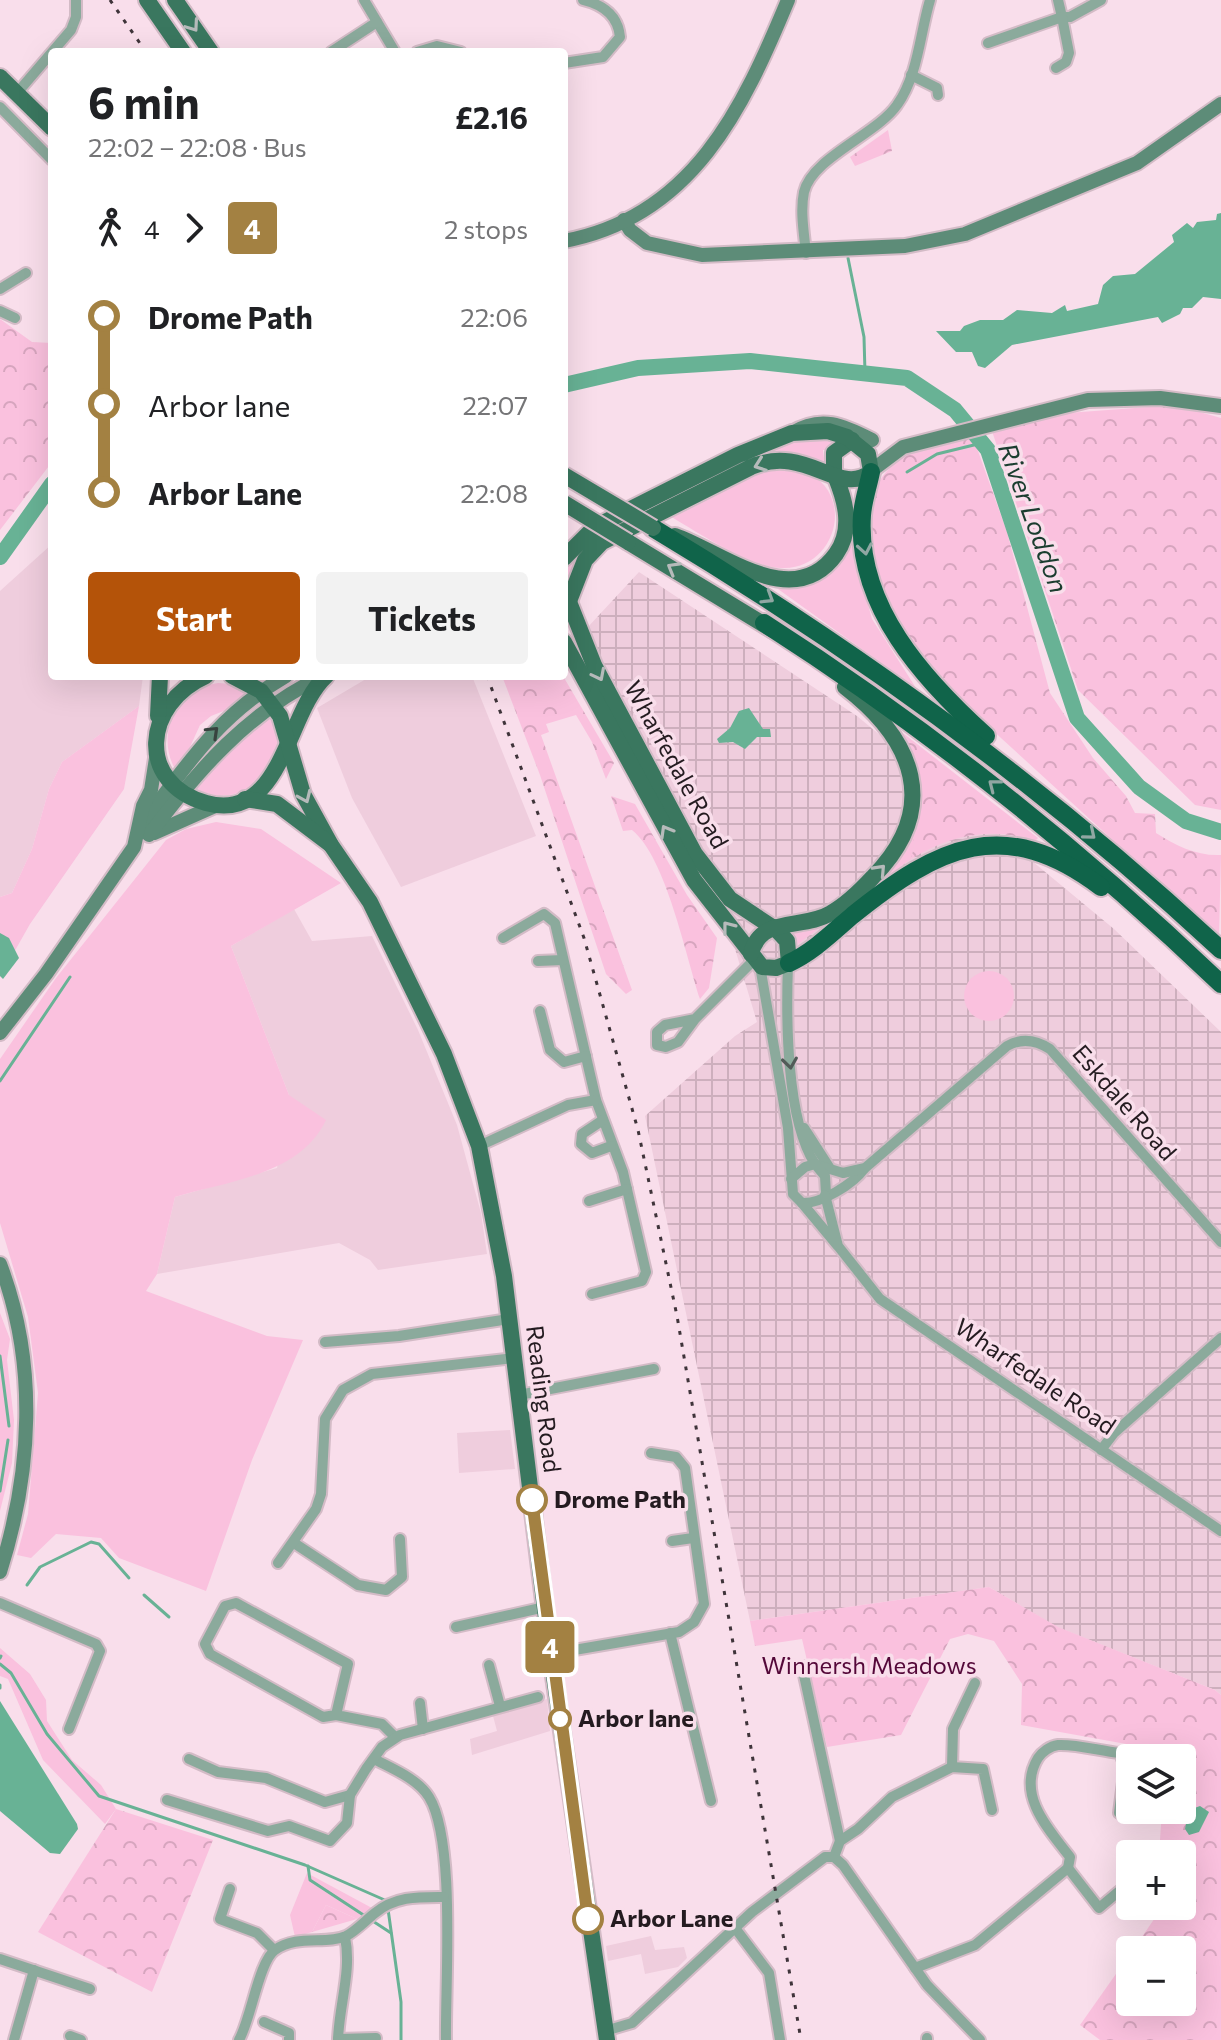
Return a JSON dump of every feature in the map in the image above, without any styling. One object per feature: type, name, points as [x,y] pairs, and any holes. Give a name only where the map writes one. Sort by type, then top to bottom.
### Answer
[{"type":"highway","points":[[871,472],[862,512],[864,545],[874,587],[899,640],[929,682],[1049,799],[1221,950]]},
{"type":"highway","points":[[653,528],[870,665],[1049,799]]},
{"type":"highway","points":[[764,623],[897,712],[999,789],[1112,883],[1221,984]]},
{"type":"highway","points":[[788,964],[893,884],[936,859],[971,846],[1010,844],[1049,855],[1087,877],[1221,984]]},
{"type":"main road","points":[[147,0],[180,48]]},
{"type":"main road","points":[[175,0],[208,48]]},
{"type":"main road","points":[[0,77],[48,124]]},
{"type":"main road","points":[[568,554],[595,527],[738,455],[792,433],[828,431],[853,440],[868,454],[871,472],[854,481],[835,477],[796,460],[774,460],[751,467],[602,542],[585,560],[568,601]]},
{"type":"main road","points":[[568,477],[653,528],[696,544],[765,577],[802,578],[827,563],[844,537],[845,504],[835,477],[834,453],[853,440]]},
{"type":"main road","points":[[568,505],[764,623],[880,718],[907,761],[913,795],[903,838],[871,880],[826,916],[773,927],[756,939],[755,960],[776,968],[788,964],[787,941],[773,927]]},
{"type":"main road","name":"Wharfedale Road","points":[[568,605],[594,665],[695,854],[730,899],[773,927]]},
{"type":"main road","name":"Wharfedale Road","points":[[568,650],[694,880],[755,960]]},
{"type":"main road","points":[[568,665],[590,693]]},
{"type":"main road","points":[[160,680],[157,751],[177,786],[217,805],[245,799],[273,776],[306,699],[321,680]]},
{"type":"main road","points":[[158,721],[176,694],[199,680]]},
{"type":"main road","points":[[240,680],[261,691],[274,706]]},
{"type":"main road","name":"Reading Road","points":[[274,706],[303,794],[331,845],[365,891],[449,1066],[479,1146],[492,1203],[509,1319],[551,1654],[606,2036]]},
{"type":"main road","name":"Reading Road","points":[[245,799],[277,804],[331,845]]},
{"type":"street","points":[[56,48],[71,30],[76,17],[76,0]]},
{"type":"street","points":[[364,0],[393,48]]},
{"type":"street","points":[[568,62],[603,57],[620,37],[611,13],[583,0]]},
{"type":"street","points":[[568,240],[624,220],[683,183],[705,158],[745,97],[788,0]]},
{"type":"street","points":[[806,253],[803,202],[810,179],[888,117],[900,102],[911,75],[930,0]]},
{"type":"street","points":[[1056,68],[1066,62],[1069,53],[1058,0]]},
{"type":"street","points":[[988,43],[1062,17],[1070,17],[1101,0]]},
{"type":"street","points":[[337,48],[377,22]]},
{"type":"street","points":[[17,93],[48,57]]},
{"type":"street","points":[[911,75],[940,88]]},
{"type":"street","points":[[624,220],[630,230],[647,243],[687,253],[716,256],[905,246],[965,234],[1137,163],[1221,104]]},
{"type":"street","points":[[0,107],[48,156]]},
{"type":"street","points":[[0,289],[26,273]]},
{"type":"street","points":[[0,311],[15,318]]},
{"type":"street","points":[[871,472],[910,445],[1017,415],[1112,398],[1183,399],[1221,406]]},
{"type":"street","points":[[792,433],[806,424],[829,422],[872,440]]},
{"type":"street","points":[[853,440],[910,445]]},
{"type":"street","points":[[0,1033],[46,974],[177,786],[203,742],[261,691],[279,680]]},
{"type":"street","points":[[177,786],[229,740],[274,706],[317,680]]},
{"type":"street","points":[[145,831],[157,751]]},
{"type":"street","points":[[145,831],[217,805]]},
{"type":"street","points":[[503,938],[544,914],[555,923],[596,1100],[627,1189],[646,1272],[642,1281],[592,1294]]},
{"type":"street","points":[[538,961],[563,960]]},
{"type":"street","points":[[755,960],[788,1128],[793,1194],[802,1203],[814,1202],[855,1179],[865,1168]]},
{"type":"street","points":[[695,1019],[755,960]]},
{"type":"street","points":[[788,964],[786,1005],[790,1062],[802,1139],[826,1179],[826,1195]]},
{"type":"street","points":[[540,1011],[550,1050],[564,1062],[586,1056]]},
{"type":"street","name":"Eskdale Road","points":[[865,1168],[1007,1046],[1021,1041],[1036,1042],[1050,1049],[1221,1242]]},
{"type":"street","points":[[479,1146],[568,1105],[596,1100]]},
{"type":"street","points":[[603,1120],[582,1134],[581,1144],[592,1153],[611,1146]]},
{"type":"street","points":[[800,1121],[829,1167]]},
{"type":"street","points":[[791,1179],[805,1167],[816,1165],[843,1173],[865,1168]]},
{"type":"street","points":[[589,1201],[627,1189]]},
{"type":"street","name":"Wharfedale Road","points":[[826,1195],[838,1246]]},
{"type":"street","name":"Wharfedale Road","points":[[802,1203],[864,1283],[892,1309],[1221,1531]]},
{"type":"street","points":[[0,1572],[23,1470],[27,1413],[19,1330],[1,1268]]},
{"type":"street","points":[[325,1342],[399,1336],[509,1319]]},
{"type":"street","points":[[1101,1450],[1114,1433],[1221,1338]]},
{"type":"street","points":[[278,1563],[294,1543],[321,1494],[325,1419],[343,1390],[372,1374],[514,1358]]},
{"type":"street","points":[[519,1395],[654,1369]]},
{"type":"street","points":[[551,1654],[670,1633],[688,1627],[704,1604],[685,1468],[676,1457],[651,1453]]},
{"type":"street","points":[[672,1541],[693,1538]]},
{"type":"street","points":[[294,1543],[358,1585],[386,1590],[402,1577],[400,1539]]},
{"type":"street","points":[[0,1603],[96,1644],[100,1651],[69,1729]]},
{"type":"street","points":[[336,1715],[348,1664],[236,1603],[225,1606],[205,1644],[210,1654],[323,1717],[336,1715],[382,1724],[395,1737]]},
{"type":"street","points":[[456,1627],[545,1607]]},
{"type":"street","points":[[670,1633],[711,1801]]},
{"type":"street","points":[[489,1665],[500,1706]]},
{"type":"street","points":[[802,1666],[840,1841],[834,1857]]},
{"type":"street","points":[[952,1767],[953,1729],[975,1683]]},
{"type":"street","points":[[167,1800],[268,1831],[289,1826],[330,1841],[347,1823],[350,1795],[382,1747],[395,1737],[538,1697]]},
{"type":"street","points":[[420,1703],[423,1729]]},
{"type":"street","points":[[915,1968],[975,1945],[1068,1868],[1070,1857],[1041,1818],[1031,1793],[1031,1770],[1041,1753],[1056,1745],[1116,1752]]},
{"type":"street","points":[[189,1759],[218,1772],[266,1778],[325,1802],[350,1795]]},
{"type":"street","points":[[374,1759],[407,1777],[428,1795],[442,1832],[446,1867],[446,2040]]},
{"type":"street","points":[[840,1841],[858,1829],[892,1797],[952,1767],[983,1769],[992,1810]]},
{"type":"street","points":[[606,2036],[632,2023],[735,1928],[825,1857],[834,1857],[843,1865],[915,1968],[960,2023],[980,2040]]},
{"type":"street","points":[[1068,1868],[1099,1908],[1116,1894]]},
{"type":"street","points":[[230,1889],[220,1919],[257,1933],[274,1950]]},
{"type":"street","points":[[239,2040],[253,2010],[264,1966],[274,1950],[305,1939],[345,1937],[388,1904],[401,1898],[444,1897]]},
{"type":"street","points":[[735,1928],[769,1973],[780,2040]]},
{"type":"street","points":[[345,1937],[349,1959],[338,2040],[376,2038]]},
{"type":"street","points":[[0,1959],[90,1989]]},
{"type":"street","points":[[14,2040],[34,1970]]},
{"type":"street","points":[[264,2022],[293,2034]]},
{"type":"street","points":[[70,2036],[81,2040]]},
{"type":"shaded area","points":[[1221,213],[1221,299],[1203,297],[1192,308],[1183,308],[1180,314],[1162,323],[1158,317],[1012,345],[985,368],[978,366],[972,352],[956,352],[936,331],[960,331],[964,326],[980,320],[1003,320],[1017,310],[1052,313],[1065,305],[1067,311],[1098,304],[1103,285],[1113,276],[1135,274],[1174,242],[1172,235],[1187,223],[1193,228],[1197,222],[1216,220],[1217,214]]},
{"type":"shaded area","points":[[48,548],[48,680],[142,680],[139,706],[62,762],[49,789],[32,849],[12,893],[0,897],[0,591]]},
{"type":"shaded area","points":[[639,572],[857,716],[1114,929],[1221,1032],[1221,1695],[1057,1627],[989,1587],[750,1621],[645,1116],[735,1036],[757,1022],[726,919],[587,628]]},
{"type":"shaded area","points":[[364,680],[474,680],[536,836],[401,887],[352,798],[317,708]]},
{"type":"shaded area","points":[[749,708],[763,729],[770,729],[771,737],[757,737],[745,749],[733,742],[719,743],[717,739],[730,728],[739,711]]},
{"type":"shaded area","points":[[294,909],[312,941],[372,936],[418,1030],[457,1125],[481,1213],[487,1254],[378,1270],[370,1260],[339,1243],[157,1274],[175,1197],[277,1168],[289,1095],[231,946]]},
{"type":"shaded area","points":[[0,933],[9,938],[19,958],[3,979],[0,976]]},
{"type":"shaded area","points":[[510,1430],[515,1469],[459,1473],[457,1433]]},
{"type":"shaded area","points":[[547,1699],[550,1731],[472,1755],[470,1739],[497,1731],[493,1716]]},
{"type":"shaded area","points":[[0,1701],[77,1824],[78,1829],[60,1854],[50,1853],[0,1811]]},
{"type":"shaded area","points":[[1200,1806],[1209,1812],[1199,1832],[1189,1835],[1186,1824],[1196,1824],[1196,1807]]},
{"type":"shaded area","points":[[651,1936],[655,1950],[684,1947],[687,1958],[678,1967],[645,1974],[641,1954],[608,1961],[606,1946]]},
{"type":"green space","points":[[888,130],[892,151],[855,166],[850,157]]},
{"type":"green space","points":[[0,319],[32,342],[48,343],[48,467],[0,530]]},
{"type":"green space","points":[[1175,405],[1221,418],[1221,810],[1195,805],[1078,690],[992,431],[1054,414]]},
{"type":"green space","points":[[820,436],[838,440],[830,450],[823,450],[825,466],[790,453],[766,455],[596,537],[576,561],[568,587],[568,560],[581,542],[729,466],[790,443]]},
{"type":"green space","points":[[973,437],[1007,532],[1050,693],[1093,758],[1126,796],[1135,813],[1155,814],[1156,833],[1187,849],[1221,855],[1219,937],[945,687],[916,655],[889,609],[878,582],[868,526],[872,499],[883,476],[910,453]]},
{"type":"green space","points":[[791,467],[813,476],[824,485],[832,498],[835,512],[834,527],[821,552],[797,567],[781,568],[753,561],[668,515],[772,468]]},
{"type":"green space","points":[[850,540],[872,619],[916,688],[778,589],[823,578],[838,564]]},
{"type":"green space","points":[[504,680],[565,680],[614,763],[606,779],[592,742],[576,715],[546,724],[549,732],[541,735],[632,990],[626,994],[606,974],[540,775]]},
{"type":"green space","points":[[218,683],[233,684],[254,692],[200,725],[184,760],[175,769],[169,755],[168,741],[174,714],[191,693]]},
{"type":"green space","points":[[139,706],[124,789],[30,924],[0,977],[0,897],[12,893],[32,849],[49,789],[62,762]]},
{"type":"green space","points":[[273,714],[279,747],[265,775],[244,791],[232,795],[206,793],[193,787],[243,737]]},
{"type":"green space","points":[[890,723],[1038,838],[1035,841],[1002,834],[971,835],[940,844],[911,859],[915,843],[910,833],[916,816]]},
{"type":"green space","points":[[611,796],[635,804],[687,895],[717,938],[709,988],[700,999],[665,884],[644,843],[632,830],[623,831]]},
{"type":"green space","points":[[216,822],[261,829],[341,883],[231,946],[289,1095],[326,1120],[299,1153],[281,1164],[239,1180],[175,1197],[157,1274],[146,1291],[267,1336],[303,1340],[252,1460],[206,1591],[119,1558],[101,1538],[56,1534],[31,1558],[17,1555],[28,1514],[38,1393],[28,1317],[0,1223],[0,1059],[56,978],[166,840],[186,829]]},
{"type":"green space","points":[[910,833],[915,843],[911,859],[794,947],[789,933],[815,926]]},
{"type":"green space","points":[[989,971],[1007,978],[1014,996],[1007,1014],[989,1021],[971,1014],[964,996],[971,978]]},
{"type":"green space","points":[[0,1313],[10,1339],[7,1360],[14,1420],[12,1463],[0,1511]]},
{"type":"green space","name":"Winnersh Meadows","points":[[989,1587],[1058,1627],[1221,1695],[1221,2040],[1100,2040],[1080,2025],[1116,1974],[1116,2016],[1196,2016],[1196,1936],[1143,1936],[1153,1920],[1196,1920],[1196,1840],[1160,1840],[1161,1824],[1196,1824],[1196,1744],[1126,1744],[1021,1725],[1022,1684],[994,1641],[968,1634],[950,1639],[901,1735],[827,1747],[802,1639],[755,1646],[750,1621]]},
{"type":"green space","points":[[0,1648],[30,1674],[46,1700],[47,1721],[72,1760],[101,1785],[116,1809],[105,1824],[43,1760],[8,1679],[0,1676]]},
{"type":"green space","points":[[116,1809],[213,1840],[152,1992],[38,1932]]},
{"type":"green space","points":[[307,1873],[372,1908],[357,1919],[326,1905],[312,1932],[295,1937],[290,1915]]},
{"type":"green space","points":[[326,1905],[357,1919],[312,1932]]},
{"type":"waterway","points":[[848,258],[864,337],[865,373]]},
{"type":"waterway","name":"River Loddon","points":[[568,384],[638,368],[750,361],[907,378],[955,410],[988,450],[1077,718],[1139,787],[1186,821],[1221,832]]},
{"type":"waterway","points":[[907,472],[937,454],[982,443]]},
{"type":"waterway","name":"River Loddon","points":[[0,557],[48,490]]},
{"type":"waterway","points":[[0,1081],[70,977]]},
{"type":"waterway","points":[[0,1356],[9,1426]]},
{"type":"waterway","points":[[0,1491],[8,1440]]},
{"type":"waterway","points":[[27,1585],[40,1567],[91,1542],[99,1544],[129,1578]]},
{"type":"waterway","points":[[144,1595],[169,1617]]},
{"type":"waterway","points":[[0,1664],[11,1673],[47,1734],[99,1796],[305,1865],[387,1901]]},
{"type":"waterway","points":[[308,1866],[310,1880],[391,1933]]},
{"type":"waterway","points":[[388,1909],[401,2002],[401,2040]]},
{"type":"railway","points":[[110,0],[143,48]]},
{"type":"railway","points":[[488,680],[584,938],[638,1130],[677,1316],[801,2040]]},
{"type":"bus line","name":"4","points":[[532,1500],[588,1919]]},
{"type":"place","name":"Drome Path","points":[[532,1500]]},
{"type":"place","name":"Arbor lane","points":[[560,1719]]},
{"type":"place","name":"Arbor Lane","points":[[588,1919]]}]
